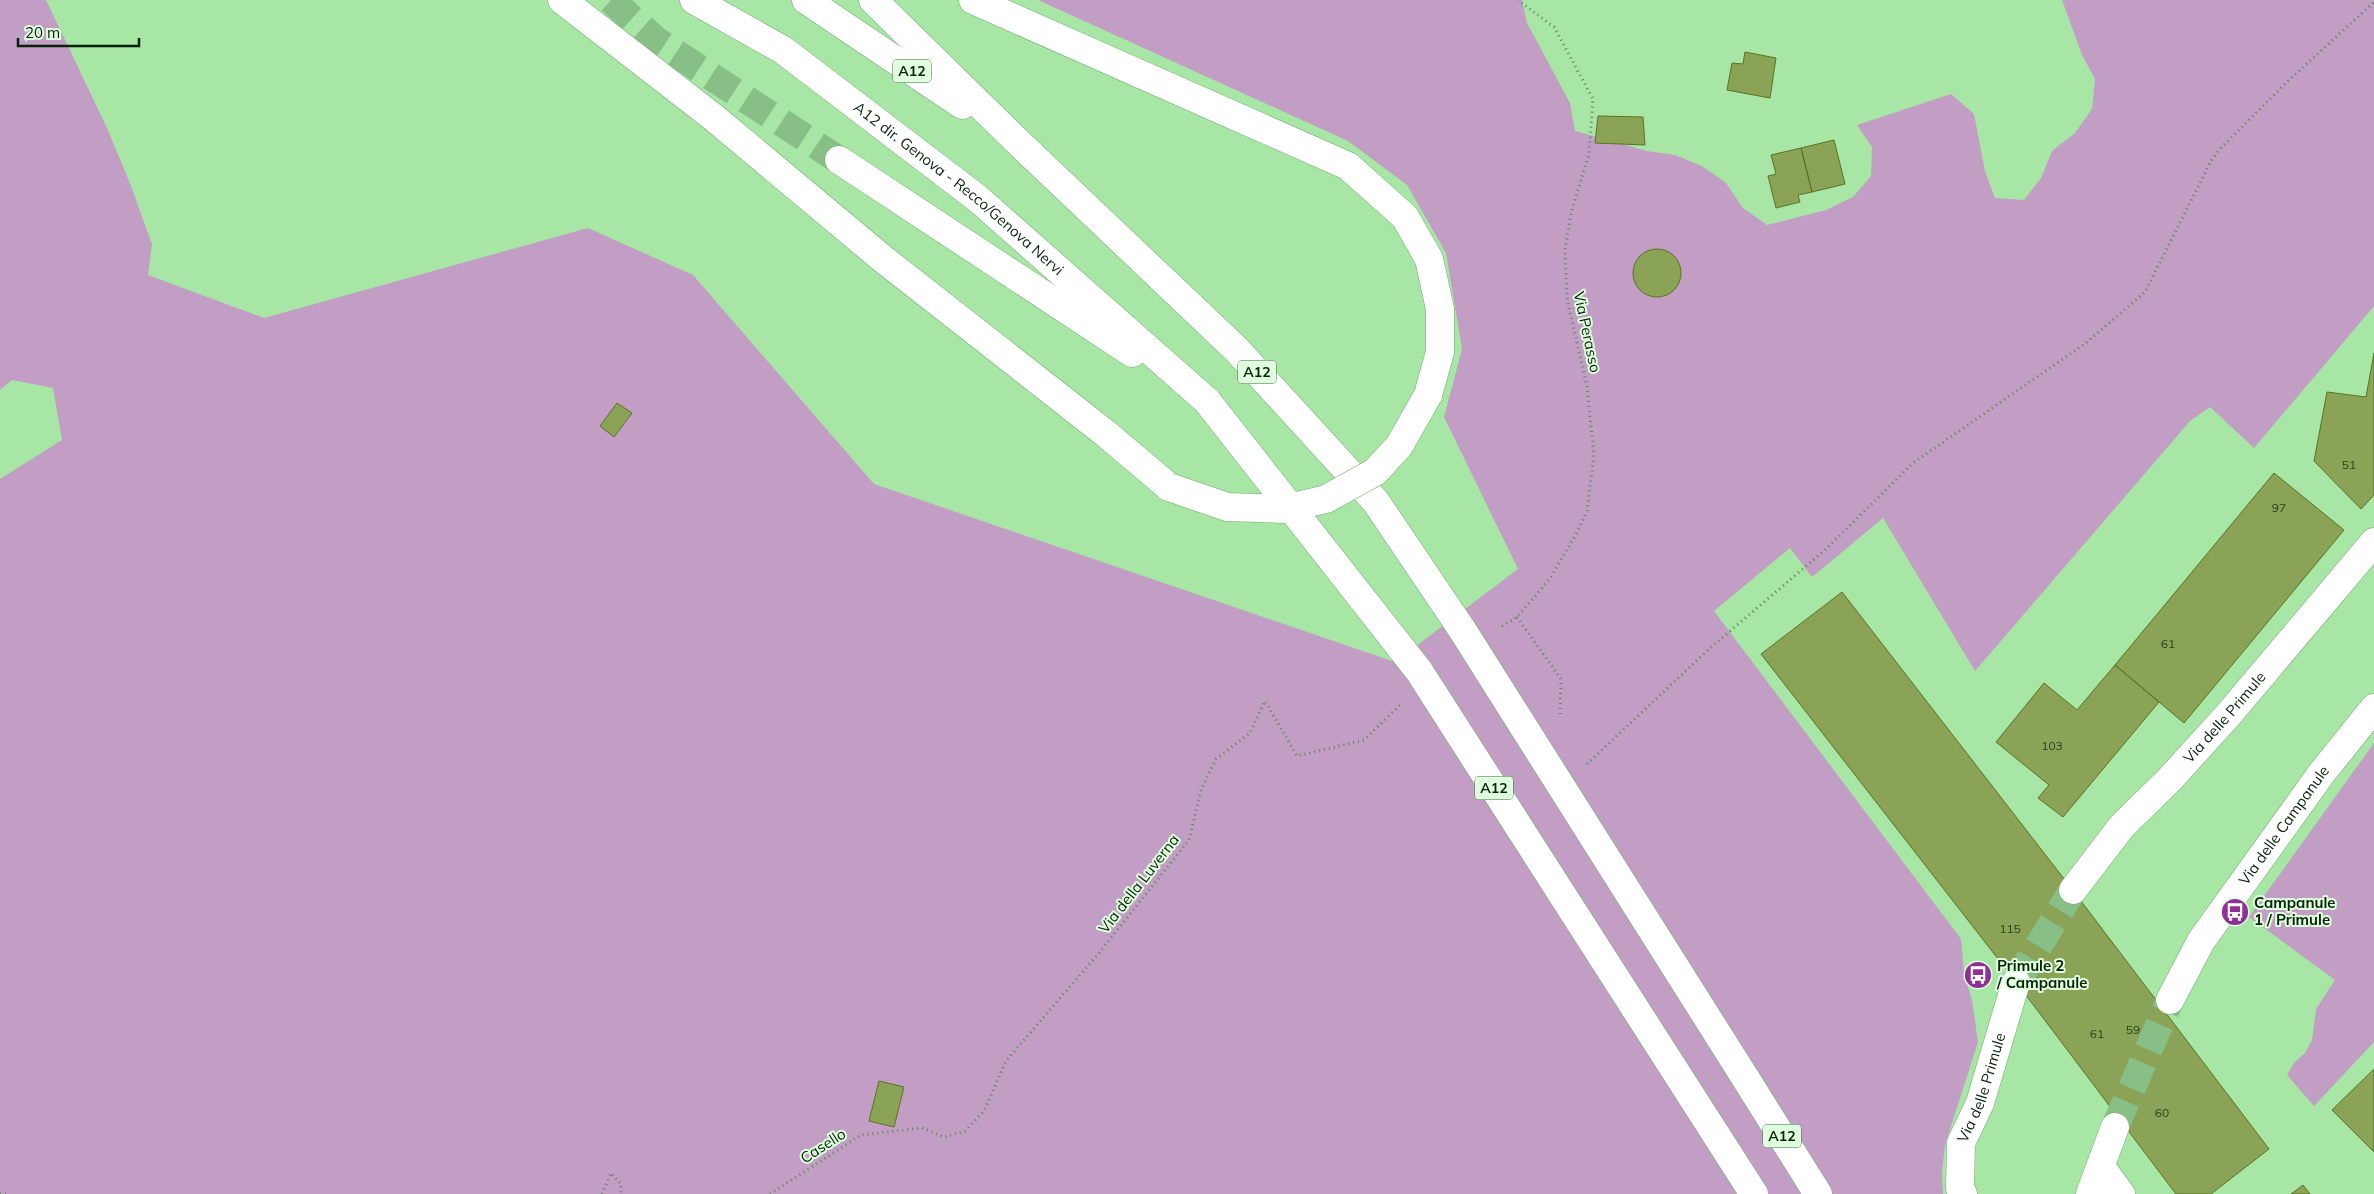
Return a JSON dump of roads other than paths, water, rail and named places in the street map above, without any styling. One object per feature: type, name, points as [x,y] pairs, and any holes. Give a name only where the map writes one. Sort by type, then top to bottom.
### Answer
[{"type":"main road","points":[[562,0],[713,117],[883,259],[1105,433],[1169,486],[1227,507],[1284,509],[1326,499],[1375,472],[1399,446],[1428,395],[1440,352],[1440,309],[1429,259],[1406,217],[1348,166],[972,0]]},
{"type":"main road","name":"A12 dir. Genova - Recco/Genova Nervi","points":[[694,0],[783,50],[977,198],[1207,401]]},
{"type":"main road","name":"A12","points":[[806,0],[1019,143],[1237,350],[1376,502],[1463,630],[1818,1194]]},
{"type":"main road","points":[[873,0],[1019,143]]},
{"type":"main road","points":[[839,160],[1207,401]]},
{"type":"main road","name":"A12","points":[[1207,401],[1419,671],[1754,1194]]},
{"type":"main road","name":"Via delle Primule","points":[[2073,890],[2122,826],[2170,779],[2229,714],[2374,542]]},
{"type":"main road","name":"Via delle Campanule","points":[[2170,1000],[2201,941],[2321,774],[2374,708]]},
{"type":"main road","name":"Via delle Primule","points":[[1963,1194],[1960,1188],[1962,1143],[1980,1103],[2016,982]]},
{"type":"main road","points":[[2090,1194],[2115,1127]]},
{"type":"main road","points":[[2101,1167],[2121,1194]]},
{"type":"tunnel","points":[[611,0],[657,41],[839,160]]},
{"type":"tunnel","points":[[2016,982],[2073,890]]},
{"type":"tunnel","points":[[2115,1127],[2170,1000]]},
{"type":"place","name":"Campanule 1 / Primule","points":[[2235,912]]},
{"type":"place","name":"Primule 2 / Campanule","points":[[1978,975]]}]
